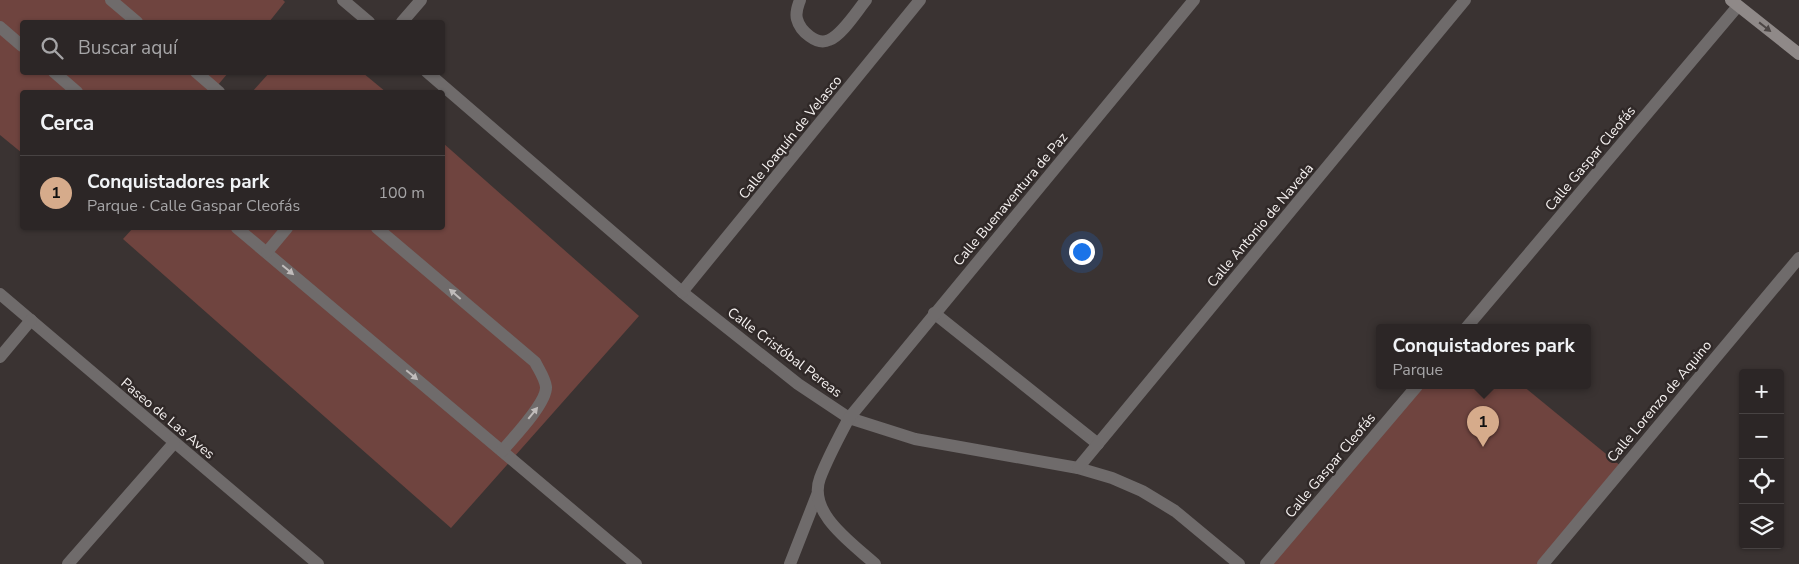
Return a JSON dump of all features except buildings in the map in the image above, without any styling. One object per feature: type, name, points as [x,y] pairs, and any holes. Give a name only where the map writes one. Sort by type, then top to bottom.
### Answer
[{"type":"main road","points":[[1734,3],[1797,48]]},
{"type":"street","points":[[111,0],[135,20]]},
{"type":"street","points":[[343,0],[367,20]]},
{"type":"street","points":[[404,20],[421,0]]},
{"type":"street","points":[[800,0],[796,18],[800,27],[815,40],[823,42],[831,40],[840,32],[866,0]]},
{"type":"street","name":"Calle Joaquín de Velasco","points":[[682,292],[920,0]]},
{"type":"street","name":"Calle Buenaventura de Paz","points":[[790,564],[817,494],[819,479],[849,418],[1194,0]]},
{"type":"street","name":"Calle Antonio de Naveda","points":[[1078,468],[1465,0]]},
{"type":"street","name":"Calle Gaspar Cleofás","points":[[1469,324],[1734,3]]},
{"type":"street","points":[[0,27],[20,44]]},
{"type":"street","points":[[57,75],[75,90]]},
{"type":"street","points":[[199,75],[217,90]]},
{"type":"street","name":"Calle Cristóbal Pereas","points":[[431,75],[682,292],[798,384],[849,418],[915,439],[1078,468],[1112,478],[1150,496],[1174,511],[1239,564]]},
{"type":"street","points":[[240,230],[636,564]]},
{"type":"street","points":[[267,252],[285,230]]},
{"type":"street","points":[[379,230],[534,362],[543,375],[546,388],[542,402],[502,451]]},
{"type":"street","name":"Calle Lorenzo de Aquino","points":[[1542,564],[1799,258]]},
{"type":"street","name":"Paseo de Las Aves","points":[[0,294],[310,562]]},
{"type":"street","points":[[934,313],[1098,444]]},
{"type":"street","points":[[0,357],[31,320]]},
{"type":"street","name":"Calle Gaspar Cleofás","points":[[1266,564],[1414,389]]},
{"type":"street","points":[[68,564],[174,443]]},
{"type":"street","points":[[817,494],[822,510],[832,524],[875,564]]},
{"type":"shaded area","points":[[0,0],[283,0],[285,2],[271,20],[20,20],[20,75],[226,75],[214,90],[20,90],[20,151],[0,135]]},
{"type":"shaded area","points":[[267,75],[365,75],[384,90],[254,90]]},
{"type":"shaded area","points":[[445,145],[639,316],[451,528],[123,239],[131,230],[445,230]]},
{"type":"shaded area","points":[[1416,389],[1527,389],[1622,467],[1541,564],[1267,564]]},
{"type":"place","name":"Conquistadores park","points":[[1483,447]]}]
